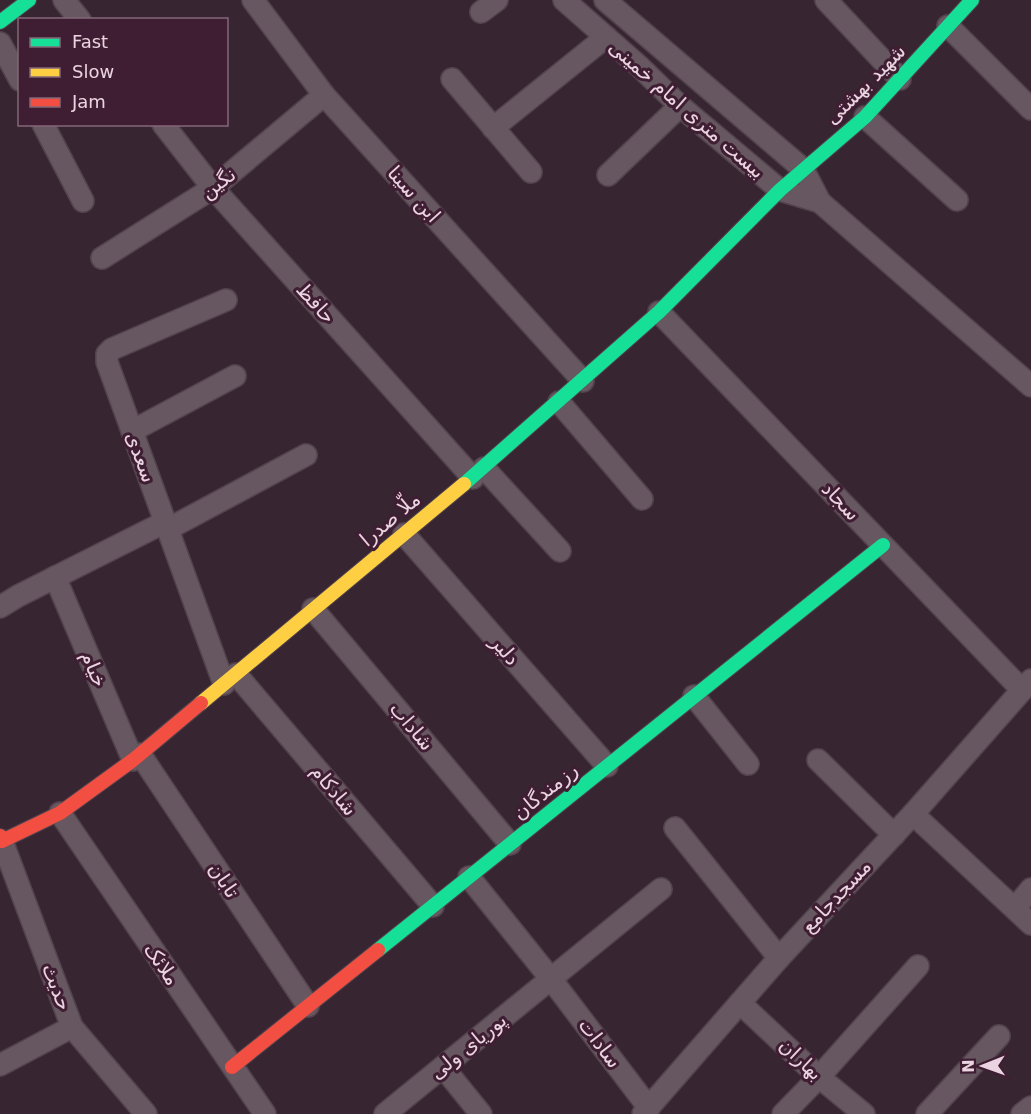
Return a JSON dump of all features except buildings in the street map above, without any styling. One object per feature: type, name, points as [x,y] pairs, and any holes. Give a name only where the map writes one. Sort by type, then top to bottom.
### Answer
[{"type":"street","points":[[0,22],[28,0]]},
{"type":"street","points":[[64,0],[78,18]]},
{"type":"street","name":"ابن سینا","points":[[253,0],[324,95],[583,381]]},
{"type":"street","name":"بیست متری امام خمینی","points":[[564,0],[680,106],[780,190],[820,202]]},
{"type":"street","name":"بیست متری امام خمینی","points":[[605,0],[803,169],[820,202],[1031,386]]},
{"type":"street","points":[[826,0],[900,79]]},
{"type":"street","name":"شهید بهشتی","points":[[780,190],[865,117],[969,1]]},
{"type":"street","points":[[948,26],[1031,109]]},
{"type":"street","points":[[493,128],[606,37]]},
{"type":"street","points":[[0,43],[18,76]]},
{"type":"street","points":[[452,79],[531,172]]},
{"type":"street","name":"نگین","points":[[102,258],[213,188],[324,95]]},
{"type":"street","points":[[608,175],[680,106]]},
{"type":"street","points":[[865,117],[957,200]]},
{"type":"street","points":[[44,126],[83,201]]},
{"type":"street","name":"حافظ","points":[[165,126],[213,188],[478,473],[560,550]]},
{"type":"street","name":"ملّا صدرا","points":[[1,838],[60,813],[136,757],[478,473],[659,312],[780,190]]},
{"type":"street","name":"سعدی","points":[[226,300],[111,349],[107,354],[107,362],[166,525],[230,679]]},
{"type":"street","name":"سجاد","points":[[659,312],[883,545],[1026,685]]},
{"type":"street","points":[[132,431],[235,376]]},
{"type":"street","points":[[559,402],[642,499]]},
{"type":"street","points":[[0,607],[55,577],[306,455]]},
{"type":"street","name":"دلیر","points":[[404,534],[607,766]]},
{"type":"street","name":"رزمندگان","points":[[232,1067],[883,545]]},
{"type":"street","name":"خیام","points":[[55,577],[136,757]]},
{"type":"street","name":"شاداب","points":[[313,609],[510,844]]},
{"type":"street","name":"شادکام","points":[[230,679],[433,906]]},
{"type":"street","name":"مسجدجامع","points":[[646,1111],[779,958],[913,814],[1026,685]]},
{"type":"street","points":[[694,696],[748,764]]},
{"type":"street","name":"تابان","points":[[136,757],[308,1006]]},
{"type":"street","points":[[818,760],[894,835]]},
{"type":"street","name":"ملائک","points":[[60,813],[265,1114]]},
{"type":"street","points":[[913,814],[1031,924]]},
{"type":"street","points":[[675,828],[779,958]]},
{"type":"street","name":"حدیث","points":[[1,838],[72,1028],[146,1114]]},
{"type":"street","name":"سادات","points":[[469,877],[551,979],[646,1111]]},
{"type":"street","name":"پوریای ولی","points":[[385,1114],[661,889]]},
{"type":"street","points":[[1015,908],[1031,889]]},
{"type":"street","points":[[783,1114],[918,966]]},
{"type":"street","name":"بهاران","points":[[740,1003],[819,1077],[864,1114]]},
{"type":"street","points":[[0,1065],[72,1028]]},
{"type":"street","points":[[927,1114],[999,1036]]},
{"type":"street","points":[[443,1067],[481,1114]]},
{"type":"street","points":[[1023,1114],[1031,1107]]},
{"type":"traffic: fast","points":[[0,22],[29,0]]},
{"type":"traffic: fast","points":[[464,484],[659,312],[780,190],[865,117],[972,0]]},
{"type":"traffic: fast","points":[[378,950],[883,545]]},
{"type":"traffic: slow","points":[[201,703],[464,484]]},
{"type":"traffic: jam","points":[[0,836],[2,841],[60,813],[133,760],[201,703]]},
{"type":"traffic: jam","points":[[232,1067],[378,950]]}]
